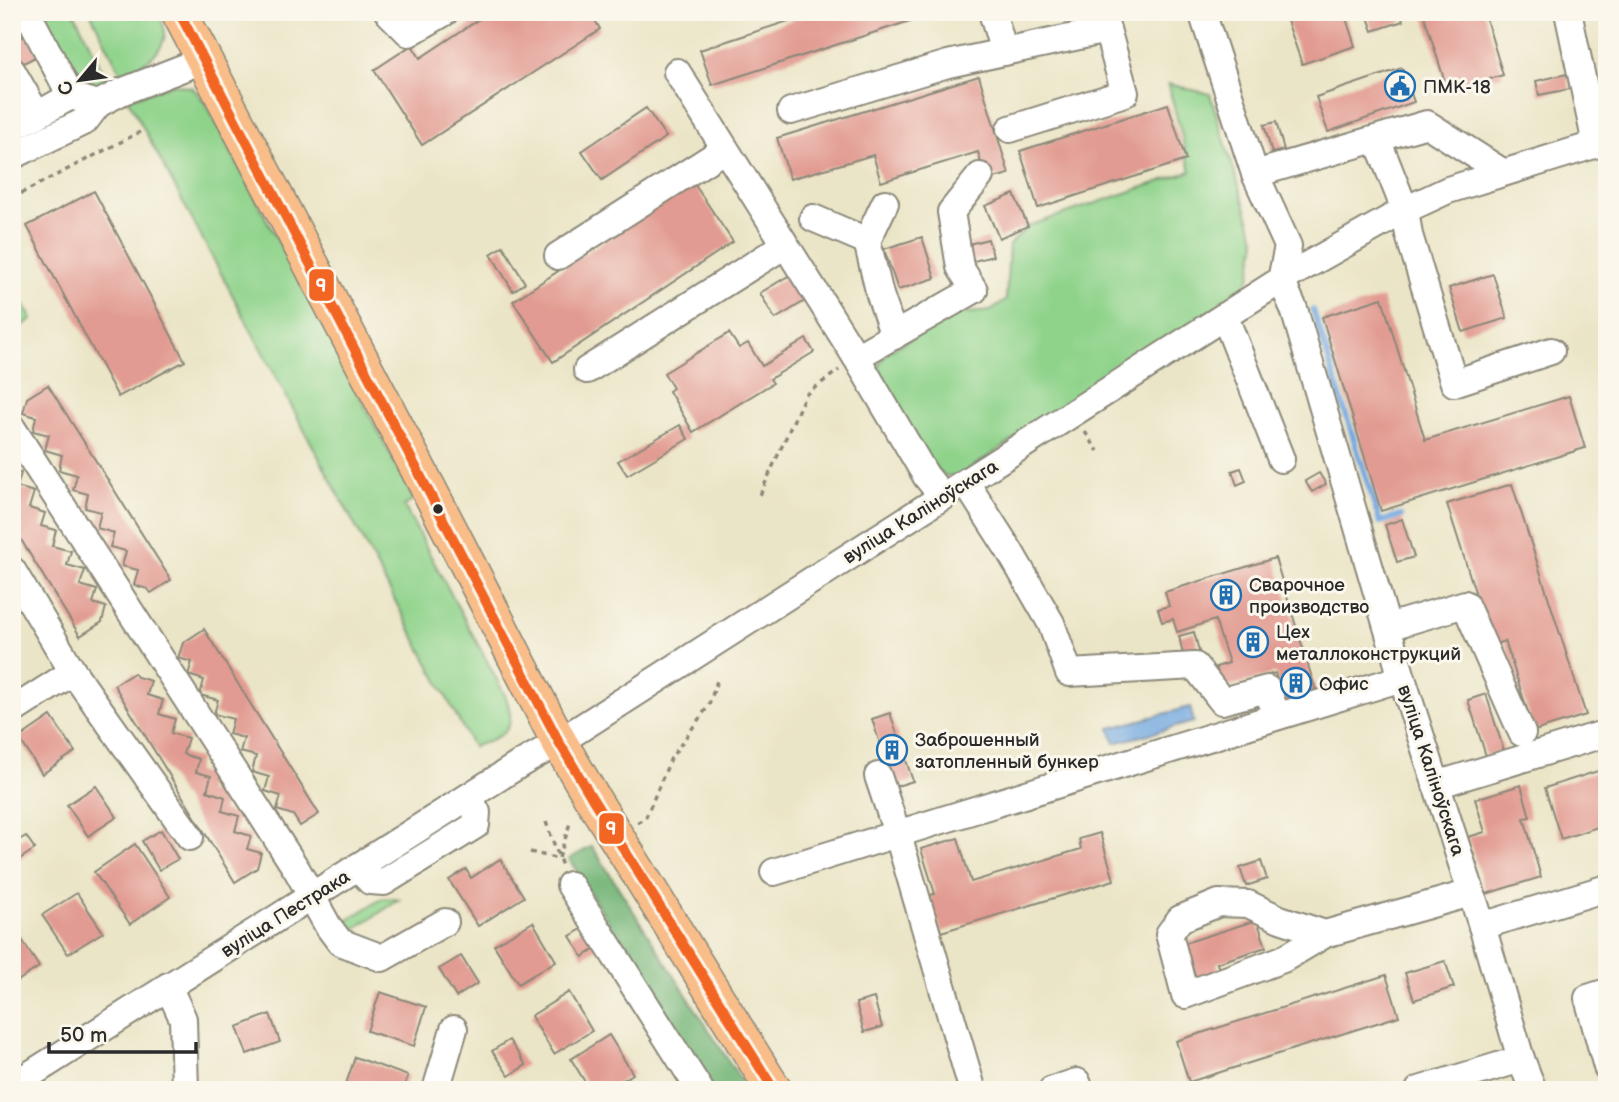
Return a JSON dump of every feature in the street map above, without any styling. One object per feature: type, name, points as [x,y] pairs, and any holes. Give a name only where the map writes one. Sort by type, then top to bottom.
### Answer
[{"type":"main road","points":[[179,12],[559,742],[774,1090]]},
{"type":"street","points":[[27,12],[71,96]]},
{"type":"street","points":[[388,12],[409,33],[445,12]]},
{"type":"street","points":[[992,12],[1004,52]]},
{"type":"street","points":[[1202,12],[1255,174],[1288,246],[1281,280]]},
{"type":"street","points":[[1568,12],[1601,142]]},
{"type":"street","points":[[791,111],[948,64],[1004,52],[1104,21],[1125,93],[1010,128]]},
{"type":"street","points":[[12,156],[85,121],[98,104],[121,92],[203,60]]},
{"type":"street","points":[[12,71],[37,115]]},
{"type":"street","points":[[677,72],[856,357],[926,476],[943,497]]},
{"type":"street","points":[[12,127],[71,96],[98,104]]},
{"type":"street","points":[[1255,174],[1427,124],[1502,172]]},
{"type":"street","points":[[1377,139],[1405,210],[1409,235],[1454,383],[1551,351]]},
{"type":"street","name":"вуліца Каліноўскага","points":[[559,742],[1281,280],[1405,210],[1448,190],[1601,142]]},
{"type":"street","points":[[558,256],[725,149]]},
{"type":"street","points":[[856,357],[974,290],[960,267],[951,212],[980,176]]},
{"type":"street","points":[[885,202],[867,241],[880,295],[894,336]]},
{"type":"street","points":[[813,218],[867,241]]},
{"type":"street","points":[[587,370],[785,245]]},
{"type":"street","name":"вуліца Каліноўскага","points":[[1281,280],[1294,309],[1402,678],[1533,1090]]},
{"type":"street","points":[[1225,317],[1281,459]]},
{"type":"street","points":[[12,428],[282,846],[340,942],[382,958],[445,922]]},
{"type":"street","points":[[966,483],[1051,623],[1069,673],[1195,666],[1222,701],[1267,689],[1277,716]]},
{"type":"street","points":[[12,570],[73,672],[190,836]]},
{"type":"street","points":[[1388,627],[1465,604],[1522,733]]},
{"type":"street","points":[[12,711],[73,672]]},
{"type":"street","points":[[774,872],[1402,678]]},
{"type":"street","points":[[1436,785],[1607,733]]},
{"type":"street","name":"вуліца Пестрака","points":[[12,1086],[559,742]]},
{"type":"street","points":[[878,776],[972,1088]]},
{"type":"street","points":[[570,886],[700,1090]]},
{"type":"street","points":[[1482,926],[1607,888]]},
{"type":"street","points":[[1325,934],[1280,919],[1248,904],[1219,903],[1180,919],[1169,934],[1185,995],[1283,958],[1325,934],[1471,892]]},
{"type":"street","points":[[168,986],[183,1019],[186,1090]]},
{"type":"street","points":[[1607,992],[1588,998],[1607,1066]]},
{"type":"street","points":[[436,1090],[454,1029]]},
{"type":"street","points":[[1419,1090],[1521,1059]]},
{"type":"street","points":[[1052,1090],[1077,1082],[1080,1090]]},
{"type":"path","points":[[12,198],[140,132]]},
{"type":"path","points":[[760,495],[805,395],[856,357]]},
{"type":"path","points":[[637,823],[646,817],[671,758],[709,705],[717,681]]},
{"type":"path","points":[[546,822],[559,859]]},
{"type":"path","points":[[559,859],[570,823]]},
{"type":"path","points":[[530,852],[559,859]]},
{"type":"green space","points":[[36,12],[74,12],[107,80],[94,87],[79,83]]},
{"type":"green space","points":[[90,12],[157,12],[164,28],[164,41],[149,59],[122,75]]},
{"type":"green space","points":[[173,84],[193,88],[206,104],[414,500],[404,506],[509,707],[509,724],[506,730],[493,738],[473,747],[128,99]]},
{"type":"green space","points":[[1168,84],[1210,94],[1256,241],[1250,277],[1244,289],[960,475],[945,476],[927,460],[875,374],[881,362],[888,352],[954,314],[991,311],[1006,300],[1009,245],[1028,226],[1191,171]]},
{"type":"green space","points":[[12,282],[32,319],[12,333]]},
{"type":"green space","points":[[592,846],[747,1090],[713,1090],[569,859]]},
{"type":"green space","points":[[383,898],[399,900],[347,934],[338,926]]},
{"type":"water","points":[[1190,707],[1194,722],[1115,743],[1110,728]]},
{"type":"building","points":[[490,12],[590,12],[600,29],[422,145],[374,70],[412,45],[420,58]]},
{"type":"building","points":[[816,12],[914,12],[916,19],[712,85],[700,50]]},
{"type":"building","points":[[1284,12],[1344,12],[1355,46],[1302,64]]},
{"type":"building","points":[[1366,12],[1400,12],[1403,21],[1373,31]]},
{"type":"building","points":[[1423,12],[1484,12],[1503,75],[1448,92]]},
{"type":"building","points":[[27,34],[39,55],[12,69],[12,42]]},
{"type":"building","points":[[1402,68],[1414,102],[1328,132],[1316,97]]},
{"type":"building","points":[[1567,74],[1570,89],[1539,95],[1536,81]]},
{"type":"building","points":[[979,76],[1009,174],[986,180],[978,152],[881,182],[873,155],[790,179],[777,138]]},
{"type":"building","points":[[1168,104],[1186,160],[1038,208],[1020,151]]},
{"type":"building","points":[[646,108],[666,137],[602,180],[582,151]]},
{"type":"building","points":[[1276,122],[1284,150],[1272,153],[1264,125]]},
{"type":"building","points":[[693,182],[733,242],[553,362],[513,301]]},
{"type":"building","points":[[94,191],[185,361],[118,397],[27,226]]},
{"type":"building","points":[[1014,194],[1028,226],[999,238],[985,206]]},
{"type":"building","points":[[922,237],[935,278],[898,290],[884,249]]},
{"type":"building","points":[[988,239],[993,256],[970,262],[965,245]]},
{"type":"building","points":[[503,246],[525,283],[513,291],[491,254]]},
{"type":"building","points":[[1493,274],[1507,318],[1463,332],[1449,288]]},
{"type":"building","points":[[790,275],[805,301],[775,319],[760,293]]},
{"type":"building","points":[[1382,298],[1425,440],[1569,396],[1585,448],[1381,511],[1322,317]]},
{"type":"building","points":[[729,333],[739,348],[748,343],[762,366],[806,339],[814,352],[770,379],[773,383],[693,432],[669,391],[673,388],[664,373]]},
{"type":"building","points":[[48,385],[171,580],[151,593],[148,589],[134,585],[138,570],[122,566],[126,551],[110,547],[114,533],[97,528],[101,512],[85,508],[88,494],[73,490],[77,475],[59,470],[62,455],[45,450],[49,435],[33,431],[36,417],[23,413],[27,398]]},
{"type":"building","points":[[680,425],[688,439],[627,475],[618,461]]},
{"type":"building","points":[[1241,468],[1246,481],[1237,485],[1232,471]]},
{"type":"building","points":[[12,471],[21,473],[17,487],[34,492],[29,508],[45,513],[41,526],[56,530],[52,546],[71,551],[67,565],[85,570],[80,585],[97,590],[93,603],[106,607],[102,622],[80,636],[12,525]]},
{"type":"building","points":[[1319,473],[1326,484],[1312,492],[1305,481]]},
{"type":"building","points":[[1512,484],[1586,715],[1534,731],[1505,641],[1492,645],[1447,504]]},
{"type":"building","points":[[1402,519],[1414,557],[1397,562],[1385,525]]},
{"type":"building","points":[[1275,558],[1317,694],[1284,704],[1275,673],[1223,689],[1216,667],[1229,663],[1215,620],[1177,632],[1173,619],[1162,622],[1158,609],[1169,606],[1165,592]]},
{"type":"building","points":[[204,629],[319,814],[300,826],[293,815],[277,810],[281,796],[265,791],[269,777],[252,772],[256,756],[240,752],[244,738],[229,734],[233,719],[214,714],[218,700],[200,695],[204,680],[188,675],[192,662],[178,658],[183,643]]},
{"type":"building","points":[[1194,632],[1200,655],[1184,659],[1179,636]]},
{"type":"building","points":[[134,673],[137,677],[151,681],[147,695],[163,700],[159,714],[175,719],[171,733],[188,738],[183,754],[199,759],[196,772],[211,776],[207,791],[225,797],[222,811],[239,816],[235,831],[251,836],[247,849],[261,853],[257,868],[235,882],[114,685]]},
{"type":"building","points":[[1486,694],[1504,751],[1486,756],[1468,700]]},
{"type":"building","name":"Заброшенный затопленный бункер","points":[[890,713],[913,781],[894,787],[872,719]]},
{"type":"building","points":[[51,716],[75,752],[42,774],[19,738]]},
{"type":"building","points":[[1607,768],[1607,824],[1561,839],[1545,788]]},
{"type":"building","points":[[1521,785],[1530,817],[1524,818],[1541,877],[1486,894],[1468,837],[1485,832],[1475,799]]},
{"type":"building","points":[[96,786],[117,817],[88,836],[67,805]]},
{"type":"building","points":[[161,830],[178,859],[159,870],[142,841]]},
{"type":"building","points":[[1100,833],[1114,880],[941,932],[930,895],[935,894],[921,849],[958,838],[971,882],[1081,849],[1079,839]]},
{"type":"building","points":[[26,836],[35,849],[12,864],[12,844]]},
{"type":"building","points":[[135,844],[170,897],[130,924],[94,872]]},
{"type":"building","points":[[500,859],[524,897],[478,926],[449,880],[466,869],[471,878]]},
{"type":"building","points":[[1261,861],[1267,879],[1246,886],[1240,868]]},
{"type":"building","points":[[77,893],[103,932],[68,954],[42,915]]},
{"type":"building","points":[[1257,920],[1266,947],[1217,963],[1220,973],[1197,981],[1185,943]]},
{"type":"building","points":[[533,922],[556,961],[518,984],[494,945]]},
{"type":"building","points":[[590,924],[603,944],[583,957],[570,936]]},
{"type":"building","points":[[19,935],[39,967],[13,984],[12,939]]},
{"type":"building","points":[[461,956],[478,983],[456,997],[439,969]]},
{"type":"building","points":[[1445,961],[1454,987],[1414,1000],[1405,973]]},
{"type":"building","points":[[1386,975],[1399,1016],[1189,1082],[1176,1041]]},
{"type":"building","points":[[380,992],[426,1007],[414,1046],[367,1031]]},
{"type":"building","points":[[569,992],[592,1031],[554,1054],[531,1016]]},
{"type":"building","points":[[874,998],[882,1027],[864,1032],[856,1003]]},
{"type":"building","points":[[270,1014],[280,1042],[247,1054],[237,1027]]},
{"type":"building","points":[[609,1035],[633,1074],[606,1090],[590,1090],[571,1059]]},
{"type":"building","points":[[509,1040],[526,1065],[509,1076],[492,1051]]},
{"type":"building","points":[[355,1057],[408,1076],[403,1090],[344,1090]]},
{"type":"waterway","points":[[1313,310],[1380,522],[1401,516]]},
{"type":"transit line","name":"9","points":[[179,12],[559,742],[774,1090]]},
{"type":"place","name":"ПМК-18","points":[[1400,86]]},
{"type":"place","name":"Сварочное производство","points":[[1226,595]]},
{"type":"place","name":"Цех металлоконструкций","points":[[1253,642]]},
{"type":"place","name":"Офис","points":[[1296,683]]},
{"type":"place","name":"Заброшенный затопленный бункер","points":[[892,750]]}]
